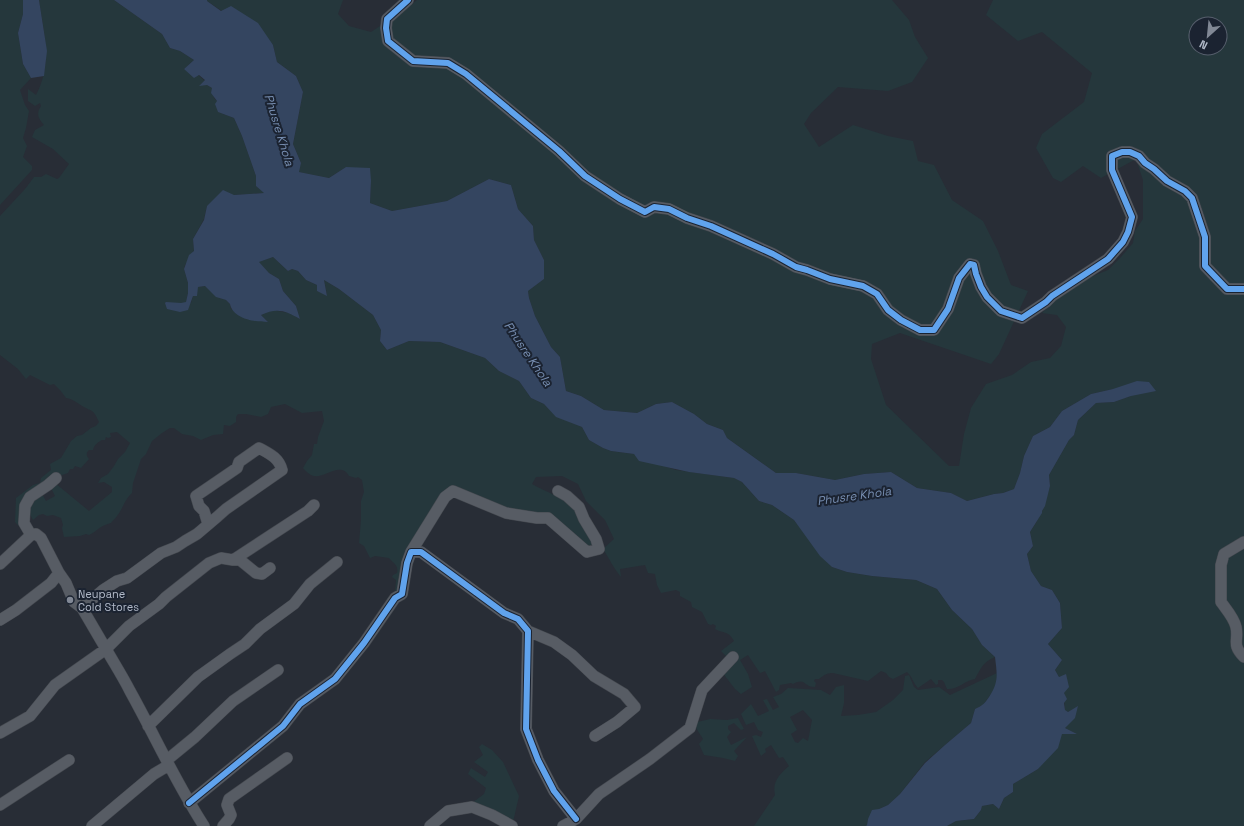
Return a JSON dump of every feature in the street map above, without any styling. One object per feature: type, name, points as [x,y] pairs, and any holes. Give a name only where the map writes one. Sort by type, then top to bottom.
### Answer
[{"type":"street","points":[[408,0],[387,19],[386,28],[388,41],[413,62],[448,63],[466,74],[559,150],[591,180],[645,212],[654,207],[669,209],[773,254],[796,267],[830,279],[863,286],[877,294],[888,310],[901,320],[920,330],[934,330],[948,309],[959,278],[970,264],[974,265],[976,274],[987,296],[1000,311],[1022,318],[1108,259],[1123,242],[1132,218],[1112,170],[1112,156],[1122,152],[1130,152],[1139,156],[1145,163],[1167,181],[1185,191],[1192,198],[1205,237],[1205,266],[1227,289],[1244,289]]},
{"type":"street","points":[[82,608],[116,581],[127,578],[161,553],[176,547],[197,534],[226,509],[282,470],[280,463],[273,456],[259,448],[239,462],[237,468],[196,496],[199,506],[204,511],[208,524]]},
{"type":"street","points":[[32,536],[24,523],[25,506],[30,497],[56,478]]},
{"type":"street","points":[[190,804],[282,726],[300,704],[335,679],[364,643],[395,598],[402,594],[407,563],[412,552],[445,497],[452,491],[506,513],[537,518],[548,518],[587,552],[599,549],[596,539],[579,508],[567,496],[558,491]]},
{"type":"street","points":[[233,560],[308,511],[314,505]]},
{"type":"street","points":[[0,564],[32,536],[36,534],[41,538],[59,573],[66,583],[74,602],[82,608],[130,690],[190,804],[204,826]]},
{"type":"street","points":[[1244,542],[1224,554],[1221,565],[1221,602],[1236,625],[1236,645],[1238,651],[1244,657]]},
{"type":"street","points":[[412,552],[421,552],[504,613],[518,618],[528,631],[554,642],[572,655],[594,676],[624,694],[636,707],[617,722],[595,736]]},
{"type":"street","points":[[0,734],[30,716],[55,685],[106,649],[129,626],[210,563],[221,558],[240,560],[256,573],[262,574],[270,568]]},
{"type":"street","points":[[148,726],[198,677],[245,644],[260,630],[294,604],[310,584],[338,562]]},
{"type":"street","points":[[0,620],[16,610],[51,583],[59,573]]},
{"type":"street","points":[[528,631],[526,729],[538,760],[554,791],[576,819]]},
{"type":"street","points":[[563,826],[576,819],[599,794],[650,759],[690,728],[702,690],[733,657]]},
{"type":"street","points":[[92,826],[168,762],[233,701],[278,670]]},
{"type":"street","points":[[223,826],[229,820],[231,815],[227,805],[229,799],[287,758]]},
{"type":"street","points":[[0,805],[69,760]]},
{"type":"street","points":[[430,826],[448,811],[472,807],[492,815],[512,826]]},
{"type":"shaded area","points":[[0,0],[23,0],[23,14],[18,33],[23,64],[31,78],[20,90],[25,105],[29,111],[23,138],[27,146],[23,157],[32,166],[32,170],[0,205]]},
{"type":"shaded area","points":[[39,0],[114,0],[162,34],[170,48],[180,51],[194,60],[184,69],[198,75],[205,81],[200,85],[207,85],[212,88],[214,98],[217,101],[218,112],[234,118],[242,136],[256,176],[256,186],[265,193],[234,195],[207,206],[204,219],[193,239],[194,251],[184,269],[188,283],[186,303],[170,303],[167,309],[191,303],[198,287],[205,286],[219,298],[226,300],[230,304],[231,309],[268,322],[261,315],[272,310],[289,313],[300,319],[296,306],[283,291],[279,279],[269,273],[258,262],[273,257],[288,271],[292,269],[298,271],[306,280],[317,285],[317,291],[327,295],[324,280],[339,289],[373,315],[381,330],[380,341],[387,350],[409,341],[440,342],[485,358],[499,371],[519,381],[531,398],[544,404],[556,416],[582,427],[589,440],[603,448],[611,451],[634,454],[676,470],[734,478],[742,482],[759,501],[772,505],[794,520],[832,567],[847,572],[872,576],[916,580],[937,589],[952,610],[972,629],[982,645],[995,657],[985,663],[975,679],[951,689],[947,689],[942,680],[938,680],[938,684],[936,685],[931,679],[918,688],[907,672],[893,679],[881,671],[868,681],[829,673],[819,679],[815,679],[815,687],[808,686],[803,682],[797,682],[793,684],[780,685],[779,690],[776,692],[765,671],[760,673],[748,655],[740,660],[748,674],[752,687],[741,694],[735,689],[722,672],[729,657],[721,651],[734,641],[732,638],[728,634],[715,629],[716,626],[713,624],[708,624],[702,612],[692,607],[691,602],[680,596],[680,592],[676,590],[661,593],[657,585],[655,574],[648,573],[645,565],[620,569],[621,577],[603,549],[614,539],[605,520],[586,501],[578,484],[562,476],[536,477],[532,484],[572,505],[576,509],[583,521],[593,546],[584,547],[566,529],[502,510],[453,487],[427,520],[398,591],[386,602],[388,597],[395,592],[396,580],[392,577],[397,573],[397,568],[389,558],[375,556],[370,558],[364,546],[359,543],[361,501],[364,492],[362,480],[358,477],[356,478],[349,476],[342,470],[333,471],[318,476],[314,476],[306,472],[303,468],[312,455],[314,444],[317,444],[324,421],[322,411],[302,413],[285,404],[271,407],[268,414],[261,417],[238,414],[236,417],[236,422],[230,426],[224,425],[223,434],[213,435],[201,440],[193,436],[182,434],[174,428],[170,428],[162,433],[152,441],[146,454],[141,459],[133,483],[132,493],[119,513],[111,523],[101,527],[89,535],[86,534],[64,537],[61,518],[53,515],[39,515],[33,520],[27,509],[41,492],[46,501],[55,496],[50,486],[55,483],[89,511],[112,492],[112,487],[104,482],[98,483],[101,478],[108,474],[130,443],[117,432],[110,433],[111,437],[106,437],[105,440],[102,440],[96,444],[93,450],[88,451],[87,456],[89,459],[81,468],[75,466],[73,469],[70,469],[68,473],[59,476],[25,500],[28,536],[15,522],[16,498],[33,485],[40,483],[41,478],[51,470],[50,464],[61,458],[71,441],[77,436],[82,435],[96,426],[99,422],[93,412],[66,398],[54,384],[50,385],[30,375],[26,379],[18,369],[0,355],[0,216],[34,177],[41,177],[46,174],[57,179],[69,164],[53,149],[32,137],[35,130],[44,125],[38,116],[41,106],[40,103],[35,106],[28,101],[28,89],[36,95],[41,83],[46,60],[45,37]]},
{"type":"shaded area","points":[[207,0],[343,0],[338,14],[349,26],[371,32],[417,0],[892,0],[909,20],[915,37],[928,58],[912,82],[888,91],[838,87],[811,113],[804,124],[819,147],[853,125],[888,136],[913,141],[918,161],[934,165],[952,200],[983,221],[998,251],[1011,285],[1028,291],[999,354],[991,364],[900,333],[872,344],[871,359],[886,405],[949,466],[959,466],[964,434],[971,408],[986,384],[1012,375],[1031,362],[1050,358],[1061,346],[1066,327],[1057,315],[1042,313],[1066,287],[1108,270],[1133,243],[1135,231],[1143,219],[1143,180],[1136,159],[1101,178],[1083,166],[1061,182],[1053,178],[1036,148],[1042,134],[1084,102],[1092,73],[1042,32],[1018,41],[986,15],[993,0],[1244,0],[1244,539],[1221,554],[1218,604],[1233,628],[1231,649],[1244,661],[1244,826],[947,826],[956,821],[974,819],[981,810],[982,806],[993,804],[999,809],[1004,798],[1013,792],[1013,784],[1038,769],[1061,734],[1076,734],[1065,728],[1078,707],[1068,712],[1065,711],[1064,693],[1066,675],[1059,677],[1055,670],[1062,660],[1048,644],[1062,628],[1060,603],[1052,590],[1041,586],[1031,571],[1027,554],[1033,546],[1030,532],[1042,511],[1050,486],[1049,475],[1069,440],[1074,435],[1078,420],[1096,403],[1114,402],[1131,396],[1113,389],[1091,394],[1062,411],[1050,427],[1033,436],[1024,456],[1014,489],[967,501],[951,493],[917,488],[891,472],[864,474],[835,480],[796,473],[776,473],[727,438],[723,430],[707,424],[694,414],[672,402],[656,404],[637,413],[604,410],[581,396],[566,391],[560,357],[551,347],[535,316],[528,291],[544,279],[544,260],[534,240],[533,226],[518,209],[511,185],[489,179],[447,201],[392,211],[370,203],[371,181],[346,167],[329,178],[298,172],[301,163],[293,144],[303,92],[296,76],[277,62],[273,45]]},
{"type":"shaded area","points":[[1244,545],[1244,647],[1242,645],[1242,626],[1225,598],[1225,581],[1227,558]]},
{"type":"shaded area","points":[[997,673],[996,687],[983,705],[975,709],[971,723],[925,762],[900,794],[888,805],[879,809],[868,819],[866,826],[754,826],[775,795],[774,790],[778,778],[789,766],[783,757],[779,758],[771,745],[765,749],[766,752],[761,756],[752,736],[756,735],[761,737],[763,732],[758,730],[754,722],[746,725],[741,714],[751,704],[758,716],[769,711],[763,700],[767,699],[773,710],[779,707],[773,697],[781,694],[788,688],[821,690],[830,695],[836,687],[844,685],[844,703],[841,716],[876,712],[893,700],[903,690],[905,676],[909,675],[914,687],[918,690],[939,687],[950,695]],"holes":[[[803,710],[812,720],[808,741],[803,738],[798,743],[795,742],[791,734],[797,730],[790,717]]]},
{"type":"shaded area","points":[[738,718],[744,729],[741,730],[734,723],[728,726],[728,729],[731,732],[727,737],[731,745],[747,737],[734,751],[738,756],[735,761],[704,755],[699,744],[703,739],[693,723],[710,719],[727,720]]},
{"type":"shaded area","points":[[482,744],[492,750],[503,762],[519,796],[513,822],[472,803],[484,794],[486,788],[468,774],[471,768],[485,777],[488,772],[474,762],[483,755],[479,747]]},
{"type":"water","points":[[23,0],[39,0],[47,51],[44,76],[31,78],[23,64],[18,33],[23,14]]},
{"type":"water","name":"Phusre Khola","points":[[114,0],[207,0],[221,11],[231,6],[258,23],[273,45],[277,62],[296,76],[303,92],[293,144],[301,163],[299,172],[329,178],[346,167],[370,168],[370,203],[392,211],[447,201],[489,179],[511,185],[518,209],[533,226],[534,240],[544,260],[544,279],[528,291],[529,298],[535,316],[551,347],[560,357],[566,391],[581,396],[604,410],[637,413],[656,404],[672,402],[694,414],[707,424],[723,430],[727,438],[776,473],[796,473],[835,480],[864,474],[891,472],[917,488],[951,493],[967,501],[1014,489],[1024,456],[1033,436],[1050,427],[1062,411],[1091,394],[1137,381],[1149,382],[1156,391],[1131,396],[1114,402],[1096,403],[1078,420],[1074,435],[1069,440],[1049,475],[1050,486],[1045,506],[1030,532],[1033,546],[1027,554],[1031,571],[1041,586],[1052,590],[1060,603],[1062,628],[1048,644],[1062,660],[1055,670],[1059,677],[1066,674],[1069,687],[1064,693],[1067,699],[1064,703],[1065,710],[1068,712],[1078,706],[1075,718],[1065,728],[1077,734],[1062,734],[1058,748],[1038,769],[1013,784],[1013,792],[1004,798],[999,809],[993,804],[982,806],[981,810],[974,819],[956,821],[947,826],[866,826],[872,810],[888,805],[900,794],[925,763],[971,723],[975,709],[986,701],[996,682],[997,673],[995,657],[982,645],[972,629],[952,610],[937,589],[916,580],[872,576],[847,572],[832,567],[820,556],[794,520],[772,505],[759,501],[742,482],[734,478],[689,472],[639,461],[634,454],[611,451],[603,448],[589,440],[582,427],[556,417],[544,404],[531,398],[519,381],[499,371],[485,358],[440,342],[409,341],[387,350],[380,341],[381,330],[373,315],[339,289],[324,280],[327,296],[317,291],[317,285],[306,280],[298,271],[292,269],[288,271],[273,257],[259,262],[269,273],[279,279],[283,291],[296,306],[300,319],[286,312],[272,311],[261,315],[268,322],[245,319],[235,313],[226,300],[216,297],[205,286],[198,287],[197,296],[193,296],[188,310],[180,312],[167,309],[166,302],[186,302],[188,283],[184,269],[189,255],[194,251],[193,239],[204,220],[207,206],[223,190],[234,195],[264,193],[256,186],[256,176],[234,118],[218,112],[215,104],[217,101],[211,93],[212,88],[207,85],[199,86],[205,80],[199,75],[194,78],[184,69],[194,60],[180,51],[170,48],[162,34]]},
{"type":"cycle path","points":[[408,0],[387,19],[386,28],[388,41],[413,61],[448,63],[466,74],[559,151],[585,176],[620,199],[645,212],[654,207],[669,209],[773,254],[796,267],[830,279],[863,286],[877,294],[888,310],[901,320],[920,330],[934,330],[948,309],[959,278],[970,264],[974,265],[981,287],[987,297],[1001,311],[1022,318],[1108,259],[1123,242],[1128,232],[1132,217],[1112,170],[1112,156],[1122,152],[1130,152],[1139,156],[1145,163],[1167,181],[1185,191],[1192,198],[1205,237],[1205,266],[1227,289],[1244,289]]},
{"type":"cycle path","points":[[189,803],[283,726],[300,704],[335,679],[364,643],[395,598],[402,594],[407,563],[411,552],[421,552],[504,613],[518,619],[528,631],[526,729],[538,760],[554,791],[576,819]]},
{"type":"place","name":"Neupane Cold Stores","points":[[70,600]]}]
